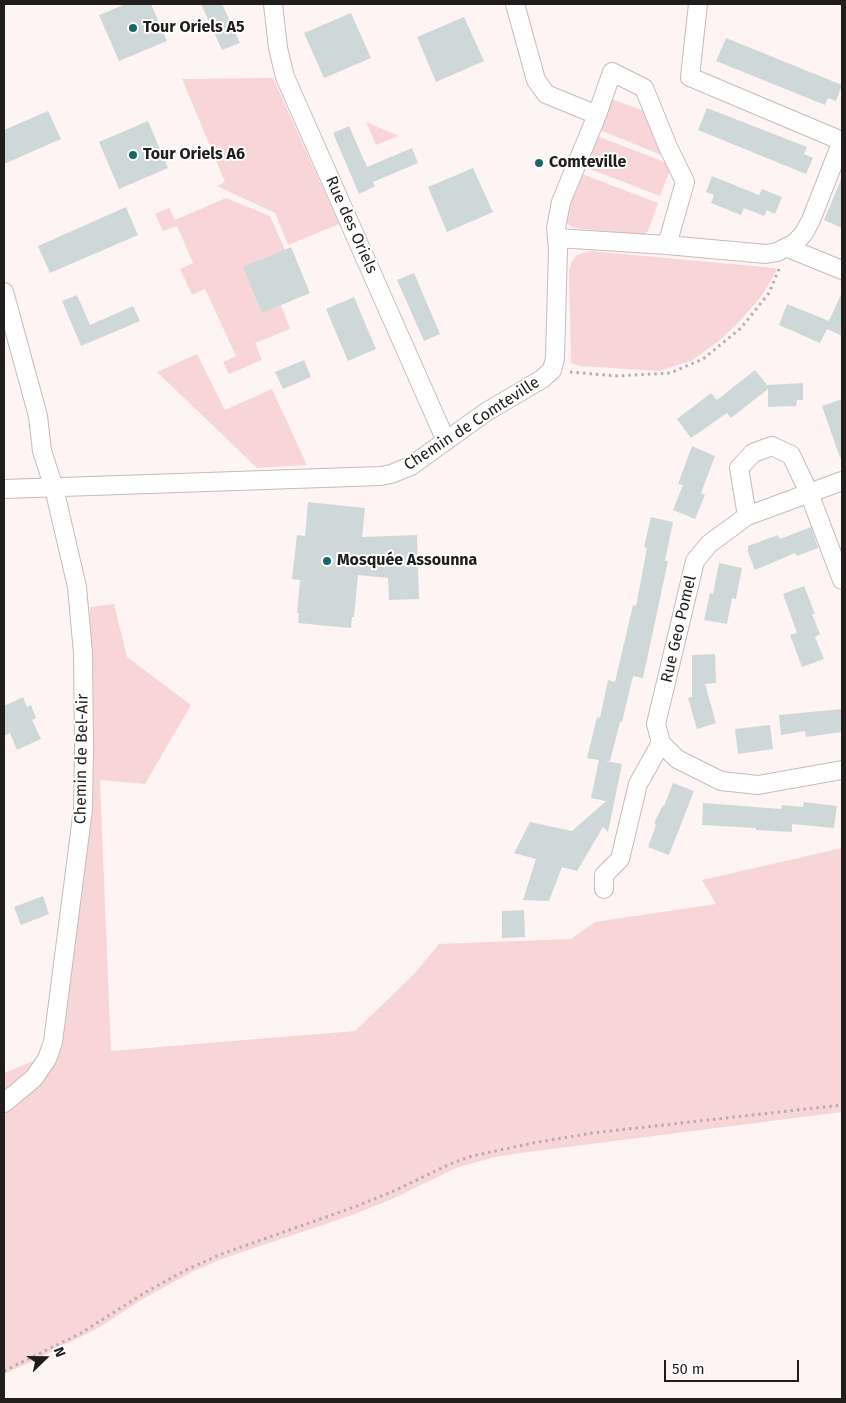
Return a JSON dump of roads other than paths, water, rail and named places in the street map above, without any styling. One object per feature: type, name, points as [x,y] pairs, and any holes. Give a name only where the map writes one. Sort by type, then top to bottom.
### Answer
[{"type":"street","name":"Rue des Oriels","points":[[273,4],[278,48],[285,77],[446,441]]},
{"type":"street","points":[[515,4],[536,80],[546,94],[597,115]]},
{"type":"street","points":[[557,238],[766,254],[788,248],[804,233],[811,220],[842,141],[690,77],[698,4]]},
{"type":"street","name":"Chemin de Comteville","points":[[4,489],[373,477],[391,474],[411,466],[486,412],[542,379],[552,370],[555,358],[556,228],[561,202],[597,115],[612,72],[644,88],[668,147],[685,182],[667,245]]},
{"type":"street","points":[[788,248],[842,270]]},
{"type":"street","name":"Chemin de Bel-Air","points":[[4,292],[38,416],[42,451],[54,488],[77,587],[83,692],[83,809],[53,1042],[47,1059],[34,1078],[4,1103]]},
{"type":"street","points":[[747,516],[739,468],[753,453],[772,446],[790,455],[809,493],[842,580]]},
{"type":"street","name":"Rue Geo Pomel","points":[[661,743],[656,724],[695,561],[709,544],[747,516],[842,481]]},
{"type":"street","points":[[604,889],[604,875],[620,859],[638,784],[661,743],[677,759],[721,781],[758,785],[842,770]]},
{"type":"place","name":"Tour Oriels A5","points":[[133,28]]},
{"type":"place","name":"Tour Oriels A6","points":[[133,155]]},
{"type":"place","name":"Comteville","points":[[539,163]]},
{"type":"place","name":"Mosquée Assounna","points":[[327,561]]}]
